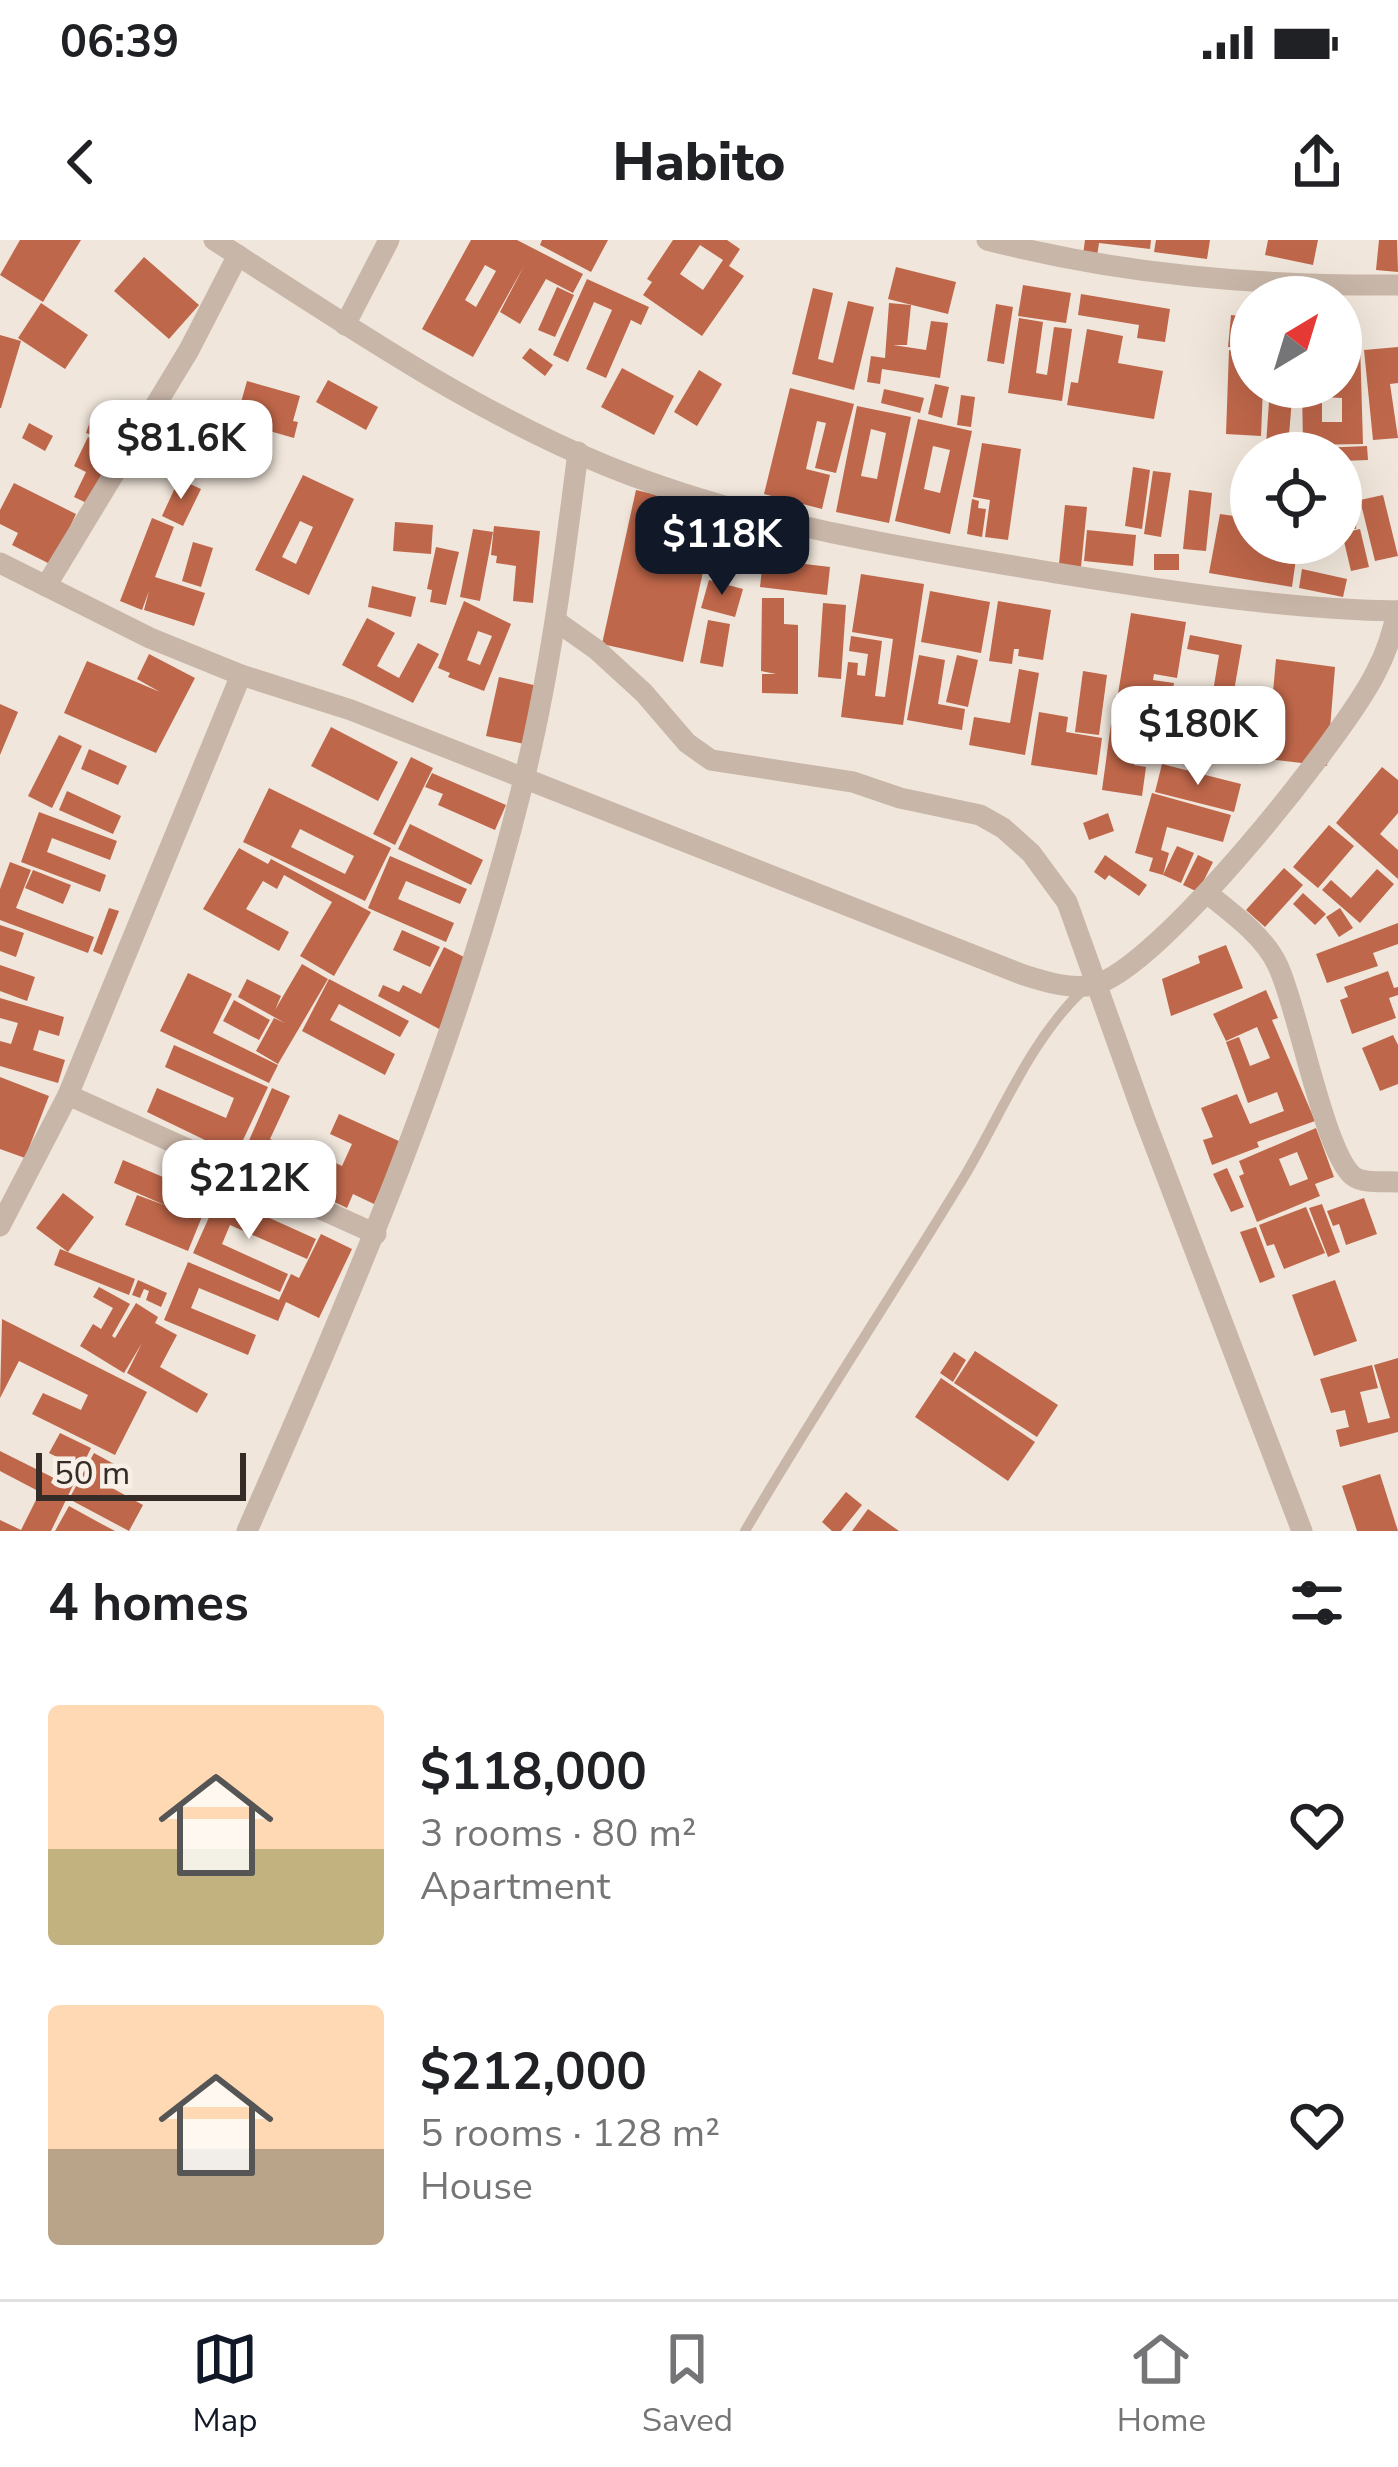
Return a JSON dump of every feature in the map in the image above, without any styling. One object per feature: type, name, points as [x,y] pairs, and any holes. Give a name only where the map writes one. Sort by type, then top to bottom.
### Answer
[{"type":"street","points":[[0,563],[150,638],[241,675],[351,710],[1021,974],[1058,984],[1092,986],[1139,956],[1208,894],[1316,764],[1376,672],[1398,611],[1260,603],[850,538],[724,506],[578,452],[442,384],[214,240]]},
{"type":"street","points":[[345,325],[388,240]]},
{"type":"street","points":[[987,240],[1127,270],[1298,286],[1398,285]]},
{"type":"street","points":[[46,586],[189,350],[238,255]]},
{"type":"street","points":[[247,1531],[376,1234],[474,963],[524,780],[556,621],[578,452]]},
{"type":"street","points":[[556,621],[610,662],[687,742],[717,762],[853,782],[980,815],[1030,853],[1067,902],[1092,986],[1302,1531]]},
{"type":"street","points":[[0,1226],[68,1095],[241,675]]},
{"type":"street","points":[[1208,894],[1255,935],[1278,965],[1324,1113],[1348,1170],[1363,1180],[1398,1181]]},
{"type":"street","points":[[68,1095],[376,1234]]},
{"type":"lane","points":[[745,1531],[962,1180],[1042,1041],[1092,986]]},
{"type":"building","points":[[20,240],[81,240],[43,302],[0,275]]},
{"type":"building","points":[[471,240],[517,240],[583,274],[573,293],[546,279],[520,324],[500,312],[524,266],[473,357],[422,329]],"holes":[[[485,265],[496,271],[476,307],[465,300]]]},
{"type":"building","points":[[542,240],[608,240],[591,272],[540,245]]},
{"type":"building","points":[[673,240],[727,240],[740,249],[729,266],[744,276],[702,336],[643,295],[652,282],[647,279]],"holes":[[[700,245],[723,260],[703,290],[680,274]]]},
{"type":"building","points":[[1085,240],[1151,240],[1150,249],[1099,243],[1097,256],[1083,255]]},
{"type":"building","points":[[1156,240],[1210,240],[1207,259],[1154,252]]},
{"type":"building","points":[[1268,240],[1318,240],[1313,265],[1265,255]]},
{"type":"building","points":[[1379,240],[1397,240],[1398,272],[1376,270]]},
{"type":"building","points":[[144,257],[199,305],[169,339],[114,291]]},
{"type":"building","points":[[896,267],[956,282],[948,314],[888,299]]},
{"type":"building","points":[[587,279],[649,307],[641,325],[631,320],[606,378],[586,369],[612,310],[594,302],[568,362],[553,355]]},
{"type":"building","points":[[1023,285],[1071,293],[1066,323],[1018,316]]},
{"type":"building","points":[[557,287],[574,295],[555,337],[538,330]]},
{"type":"building","points":[[813,288],[833,293],[818,359],[833,363],[848,301],[874,307],[854,390],[792,374]]},
{"type":"building","points":[[1081,294],[1170,309],[1165,342],[1137,338],[1139,325],[1078,315]]},
{"type":"building","points":[[41,303],[88,335],[65,369],[18,338]]},
{"type":"building","points":[[889,303],[911,305],[907,345],[893,345],[926,350],[931,321],[948,323],[940,378],[882,369],[880,384],[867,382],[871,356],[885,358]]},
{"type":"building","points":[[996,304],[1013,307],[1004,364],[987,361]]},
{"type":"building","points":[[1019,318],[1043,322],[1036,373],[1047,375],[1054,327],[1072,329],[1062,401],[1008,393]]},
{"type":"building","points":[[1087,329],[1123,336],[1118,363],[1163,371],[1154,419],[1067,405],[1071,382],[1078,383]]},
{"type":"building","points":[[0,335],[21,341],[1,408],[0,408]]},
{"type":"building","points":[[1398,347],[1398,383],[1390,384],[1398,438],[1373,440],[1364,350]]},
{"type":"building","points":[[530,348],[553,365],[545,376],[522,358]]},
{"type":"building","points":[[1229,350],[1230,408],[1262,408],[1261,432],[1226,434]]},
{"type":"building","points":[[622,368],[674,396],[654,435],[601,407]]},
{"type":"building","points":[[699,370],[722,384],[697,426],[674,412]]},
{"type":"building","points":[[328,380],[378,407],[366,430],[316,402]]},
{"type":"building","points":[[247,381],[300,396],[294,438],[266,430],[264,436],[245,431],[247,423],[236,420]]},
{"type":"building","points":[[935,384],[949,387],[942,418],[928,414]]},
{"type":"building","points":[[790,388],[854,404],[836,473],[815,468],[826,423],[817,421],[806,469],[830,475],[822,509],[764,494]]},
{"type":"building","points":[[884,389],[924,398],[920,413],[881,403]]},
{"type":"building","points":[[961,395],[975,397],[971,427],[957,425]]},
{"type":"building","points":[[857,406],[911,417],[889,523],[836,512]],"holes":[[[871,429],[886,433],[877,479],[861,476]]]},
{"type":"building","points":[[1269,408],[1291,408],[1289,432],[1267,432]]},
{"type":"building","points":[[1302,408],[1322,408],[1322,422],[1342,422],[1342,408],[1362,408],[1363,444],[1362,432],[1303,432]]},
{"type":"building","points":[[93,413],[130,425],[123,445],[86,433]]},
{"type":"building","points":[[918,419],[972,431],[950,534],[895,521]],"holes":[[[933,446],[950,450],[940,493],[924,489]]]},
{"type":"building","points":[[175,420],[182,434],[155,447],[148,434]]},
{"type":"building","points":[[29,423],[53,436],[45,451],[22,438]]},
{"type":"building","points":[[88,437],[98,442],[92,456],[110,465],[91,505],[74,497],[86,472],[74,466]]},
{"type":"building","points":[[982,443],[1021,449],[1008,540],[985,537],[990,500],[973,497]]},
{"type":"building","points":[[1133,467],[1150,470],[1142,529],[1125,526]]},
{"type":"building","points":[[1153,471],[1171,473],[1161,537],[1144,534]]},
{"type":"building","points":[[303,475],[354,499],[309,595],[255,570]],"holes":[[[300,521],[313,527],[296,564],[282,557]]]},
{"type":"building","points":[[179,479],[201,489],[183,526],[162,516]]},
{"type":"building","points":[[14,483],[76,514],[52,565],[12,545],[18,533],[0,524],[0,510]]},
{"type":"building","points":[[636,490],[717,509],[683,662],[602,644]]},
{"type":"building","points":[[1189,490],[1212,493],[1206,551],[1183,549]]},
{"type":"building","points":[[1383,495],[1398,556],[1375,561],[1362,500]]},
{"type":"building","points":[[972,499],[979,501],[978,508],[986,509],[982,537],[967,534]]},
{"type":"building","points":[[1065,505],[1087,507],[1081,567],[1059,564]]},
{"type":"building","points":[[1220,514],[1230,515],[1230,564],[1295,564],[1292,587],[1209,573]]},
{"type":"building","points":[[152,518],[174,527],[155,577],[205,593],[194,626],[144,610],[149,591],[142,610],[120,601]]},
{"type":"building","points":[[395,522],[433,525],[431,554],[393,551]]},
{"type":"building","points":[[494,526],[540,531],[533,603],[513,601],[516,566],[496,563],[497,556],[491,555]]},
{"type":"building","points":[[473,529],[493,532],[480,601],[460,597]]},
{"type":"building","points":[[1087,530],[1136,535],[1133,566],[1084,561]]},
{"type":"building","points":[[1362,537],[1369,567],[1351,571],[1349,564],[1362,564]]},
{"type":"building","points":[[193,542],[213,548],[201,587],[182,581]]},
{"type":"building","points":[[436,547],[459,552],[446,605],[430,602],[432,590],[427,589]]},
{"type":"building","points":[[1154,554],[1179,554],[1179,570],[1154,570]]},
{"type":"building","points":[[763,559],[830,567],[827,595],[760,587]]},
{"type":"building","points":[[1302,569],[1347,579],[1343,597],[1299,588]]},
{"type":"building","points":[[861,574],[924,584],[903,725],[841,717],[848,662],[858,663],[857,675],[865,676],[868,654],[849,651],[851,636],[882,641],[875,696],[885,697],[893,639],[852,632]]},
{"type":"building","points":[[709,580],[743,589],[735,617],[701,608]]},
{"type":"building","points":[[372,586],[416,597],[411,617],[368,607]]},
{"type":"building","points":[[930,591],[990,602],[981,653],[921,642]]},
{"type":"building","points":[[762,598],[784,598],[784,624],[798,625],[798,694],[762,693],[762,674],[776,674],[761,671]]},
{"type":"building","points":[[464,601],[511,624],[484,691],[438,668]],"holes":[[[478,631],[492,636],[480,665],[467,660]]]},
{"type":"building","points":[[998,601],[1051,610],[1043,660],[1018,656],[1019,649],[1014,649],[1012,664],[989,661]]},
{"type":"building","points":[[823,603],[846,605],[841,679],[818,677]]},
{"type":"building","points":[[1131,613],[1186,622],[1177,678],[1154,674],[1153,680],[1174,683],[1167,725],[1147,721],[1151,699],[1118,694]]},
{"type":"building","points":[[367,618],[395,633],[377,666],[399,678],[418,643],[439,654],[413,703],[342,665]]},
{"type":"building","points":[[708,620],[730,624],[723,667],[700,663]]},
{"type":"building","points":[[1190,635],[1242,645],[1230,714],[1210,710],[1219,655],[1187,649]]},
{"type":"building","points":[[149,654],[195,678],[156,753],[64,713],[87,661],[160,692],[137,679]]},
{"type":"building","points":[[919,655],[945,660],[938,704],[965,709],[962,730],[907,720]]},
{"type":"building","points":[[957,655],[978,660],[968,707],[946,702]]},
{"type":"building","points":[[1276,659],[1335,667],[1327,766],[1267,759]]},
{"type":"building","points":[[1019,669],[1039,673],[1025,755],[969,745],[974,717],[1010,723]]},
{"type":"building","points":[[1083,671],[1107,675],[1099,735],[1075,732]]},
{"type":"building","points":[[499,677],[542,687],[529,745],[486,736]]},
{"type":"building","points":[[1115,696],[1139,701],[1137,718],[1112,713]]},
{"type":"building","points":[[0,704],[18,712],[0,755]]},
{"type":"building","points":[[1039,712],[1068,717],[1066,732],[1102,738],[1097,775],[1031,765]]},
{"type":"building","points":[[1111,724],[1139,728],[1134,765],[1146,767],[1142,796],[1102,790]]},
{"type":"building","points":[[331,727],[398,762],[378,801],[311,766]]},
{"type":"building","points":[[59,735],[82,746],[52,808],[28,796]]},
{"type":"building","points":[[89,749],[127,766],[118,785],[81,769]]},
{"type":"building","points":[[411,757],[433,768],[395,845],[373,834]]},
{"type":"building","points":[[1162,764],[1241,784],[1234,812],[1155,792]]},
{"type":"building","points":[[1382,767],[1398,780],[1398,813],[1380,834],[1398,850],[1398,879],[1336,823]]},
{"type":"building","points":[[432,773],[506,805],[495,830],[438,805],[443,794],[425,787]]},
{"type":"building","points":[[269,788],[391,848],[365,901],[243,842]],"holes":[[[300,829],[354,856],[345,874],[291,847]]]},
{"type":"building","points":[[67,791],[121,816],[113,834],[59,810]]},
{"type":"building","points":[[1152,793],[1231,815],[1223,842],[1167,827],[1161,850],[1169,853],[1163,875],[1149,871],[1153,858],[1135,853]]},
{"type":"building","points":[[39,812],[117,841],[110,860],[52,838],[47,852],[106,875],[100,892],[21,862]]},
{"type":"building","points":[[1108,813],[1114,831],[1089,840],[1083,823]]},
{"type":"building","points":[[410,824],[483,860],[471,885],[398,849]]},
{"type":"building","points":[[1329,825],[1354,846],[1318,888],[1293,867]]},
{"type":"building","points":[[1177,846],[1194,853],[1181,883],[1163,875]]},
{"type":"building","points":[[239,848],[268,864],[271,859],[371,912],[334,976],[300,956],[332,902],[284,875],[277,889],[263,881],[246,909],[289,932],[279,951],[203,909]]},
{"type":"building","points":[[1105,855],[1147,885],[1139,896],[1109,875],[1105,880],[1094,872]]},
{"type":"building","points":[[1198,855],[1213,862],[1198,892],[1183,885]]},
{"type":"building","points":[[390,856],[467,889],[460,904],[406,881],[398,899],[454,923],[446,942],[368,908]]},
{"type":"building","points":[[10,862],[31,870],[16,908],[94,937],[88,953],[0,920],[0,889]]},
{"type":"building","points":[[1284,868],[1303,885],[1265,927],[1246,910]]},
{"type":"building","points":[[1377,869],[1394,884],[1360,923],[1322,890],[1331,880],[1351,898]]},
{"type":"building","points":[[33,870],[71,885],[63,904],[25,888]]},
{"type":"building","points":[[1303,893],[1326,914],[1315,925],[1293,904]]},
{"type":"building","points":[[109,908],[119,911],[102,955],[93,951]]},
{"type":"building","points":[[1340,908],[1353,928],[1339,937],[1326,917]]},
{"type":"building","points":[[1398,923],[1398,944],[1373,953],[1378,966],[1327,983],[1316,954]]},
{"type":"building","points":[[0,925],[24,933],[16,957],[0,951]]},
{"type":"building","points":[[402,930],[440,947],[430,967],[393,950]]},
{"type":"building","points":[[1226,945],[1243,988],[1171,1016],[1162,979],[1200,963],[1198,956]]},
{"type":"building","points":[[444,947],[474,962],[441,1030],[378,996],[383,985],[399,992],[403,985],[421,994]]},
{"type":"building","points":[[302,964],[328,979],[278,1064],[256,1051],[274,1018],[285,1023],[238,997],[247,979],[281,996],[275,1010]]},
{"type":"building","points":[[0,965],[35,977],[27,1001],[0,991]]},
{"type":"building","points":[[1388,971],[1394,988],[1398,987],[1398,995],[1389,998],[1396,1018],[1352,1034],[1340,1000],[1348,997],[1344,987]]},
{"type":"building","points":[[188,973],[232,994],[213,1033],[278,1065],[269,1083],[160,1031]]},
{"type":"building","points":[[329,979],[409,1021],[400,1037],[339,1004],[330,1020],[395,1054],[385,1075],[302,1031]]},
{"type":"building","points":[[1266,990],[1278,1018],[1272,1020],[1315,1121],[1212,1165],[1203,1140],[1213,1137],[1201,1108],[1237,1094],[1250,1124],[1284,1111],[1277,1092],[1248,1103],[1226,1042],[1239,1037],[1250,1066],[1270,1058],[1257,1027],[1226,1041],[1213,1014]]},
{"type":"building","points":[[0,998],[64,1017],[59,1036],[39,1030],[33,1050],[65,1060],[58,1083],[0,1066],[0,1041],[11,1044],[18,1023],[0,1018]]},
{"type":"building","points":[[234,1000],[270,1020],[259,1040],[223,1021]]},
{"type":"building","points":[[1393,1035],[1398,1045],[1398,1084],[1380,1091],[1362,1048]]},
{"type":"building","points":[[174,1045],[268,1087],[236,1155],[147,1112],[157,1088],[226,1118],[234,1098],[165,1067]]},
{"type":"building","points":[[0,1077],[49,1096],[25,1158],[0,1149]]},
{"type":"building","points":[[272,1088],[290,1096],[270,1139],[320,1161],[321,1156],[342,1166],[352,1144],[330,1134],[339,1114],[401,1142],[374,1204],[353,1194],[347,1208],[326,1198],[331,1188],[244,1152]]},
{"type":"building","points":[[1316,1128],[1334,1177],[1315,1184],[1320,1196],[1257,1222],[1239,1176],[1244,1174],[1239,1161]],"holes":[[[1297,1152],[1308,1179],[1290,1186],[1279,1159]]]},
{"type":"building","points":[[123,1160],[210,1197],[188,1251],[125,1225],[137,1195],[167,1206],[114,1183]]},
{"type":"building","points":[[1227,1168],[1244,1207],[1231,1212],[1213,1174]]},
{"type":"building","points":[[63,1193],[94,1217],[68,1252],[36,1228]]},
{"type":"building","points":[[219,1195],[316,1239],[307,1259],[230,1225],[222,1244],[288,1274],[280,1292],[193,1253]]},
{"type":"building","points":[[1364,1198],[1377,1234],[1346,1245],[1339,1224],[1333,1226],[1327,1211]]},
{"type":"building","points":[[1322,1204],[1340,1252],[1328,1257],[1309,1208]]},
{"type":"building","points":[[1306,1207],[1325,1253],[1284,1269],[1274,1244],[1267,1246],[1259,1225]]},
{"type":"building","points":[[1256,1227],[1275,1277],[1260,1283],[1240,1232]]},
{"type":"building","points":[[321,1234],[352,1249],[319,1318],[286,1302],[278,1321],[199,1288],[191,1308],[256,1335],[248,1355],[164,1320],[188,1262],[279,1300],[291,1274],[299,1278]]},
{"type":"building","points":[[60,1249],[135,1279],[129,1295],[54,1265]]},
{"type":"building","points":[[138,1280],[167,1293],[161,1307],[146,1300],[149,1291],[144,1289],[140,1298],[132,1295]]},
{"type":"building","points":[[1335,1280],[1357,1341],[1314,1356],[1292,1295]]},
{"type":"building","points":[[99,1287],[130,1304],[115,1338],[136,1303],[158,1317],[155,1323],[177,1335],[160,1367],[208,1394],[197,1413],[127,1373],[142,1343],[124,1373],[80,1346],[93,1324],[101,1329],[113,1308],[93,1297]]},
{"type":"building","points":[[2,1319],[147,1392],[115,1455],[32,1414],[43,1393],[81,1410],[88,1395],[19,1361],[0,1398]]},
{"type":"building","points":[[975,1351],[1058,1405],[1037,1437],[954,1383]]},
{"type":"building","points":[[954,1352],[966,1360],[953,1382],[940,1373]]},
{"type":"building","points":[[1398,1358],[1398,1432],[1340,1447],[1336,1430],[1349,1427],[1345,1410],[1331,1413],[1320,1379],[1372,1365],[1378,1388],[1360,1392],[1368,1423],[1390,1418],[1374,1365]]},
{"type":"building","points":[[941,1378],[1035,1442],[1008,1481],[915,1417]]},
{"type":"building","points":[[60,1433],[91,1448],[51,1531],[0,1531],[0,1520],[21,1530],[40,1492],[0,1471],[0,1451],[52,1477],[61,1459],[49,1453]]},
{"type":"building","points":[[94,1453],[114,1464],[103,1483],[143,1505],[129,1531],[69,1499]]},
{"type":"building","points":[[1380,1474],[1398,1531],[1357,1531],[1342,1486]]},
{"type":"building","points":[[846,1492],[862,1505],[841,1531],[832,1531],[822,1522]]},
{"type":"building","points":[[69,1506],[98,1522],[115,1531],[55,1531]]},
{"type":"building","points":[[868,1509],[899,1531],[852,1531]]}]
